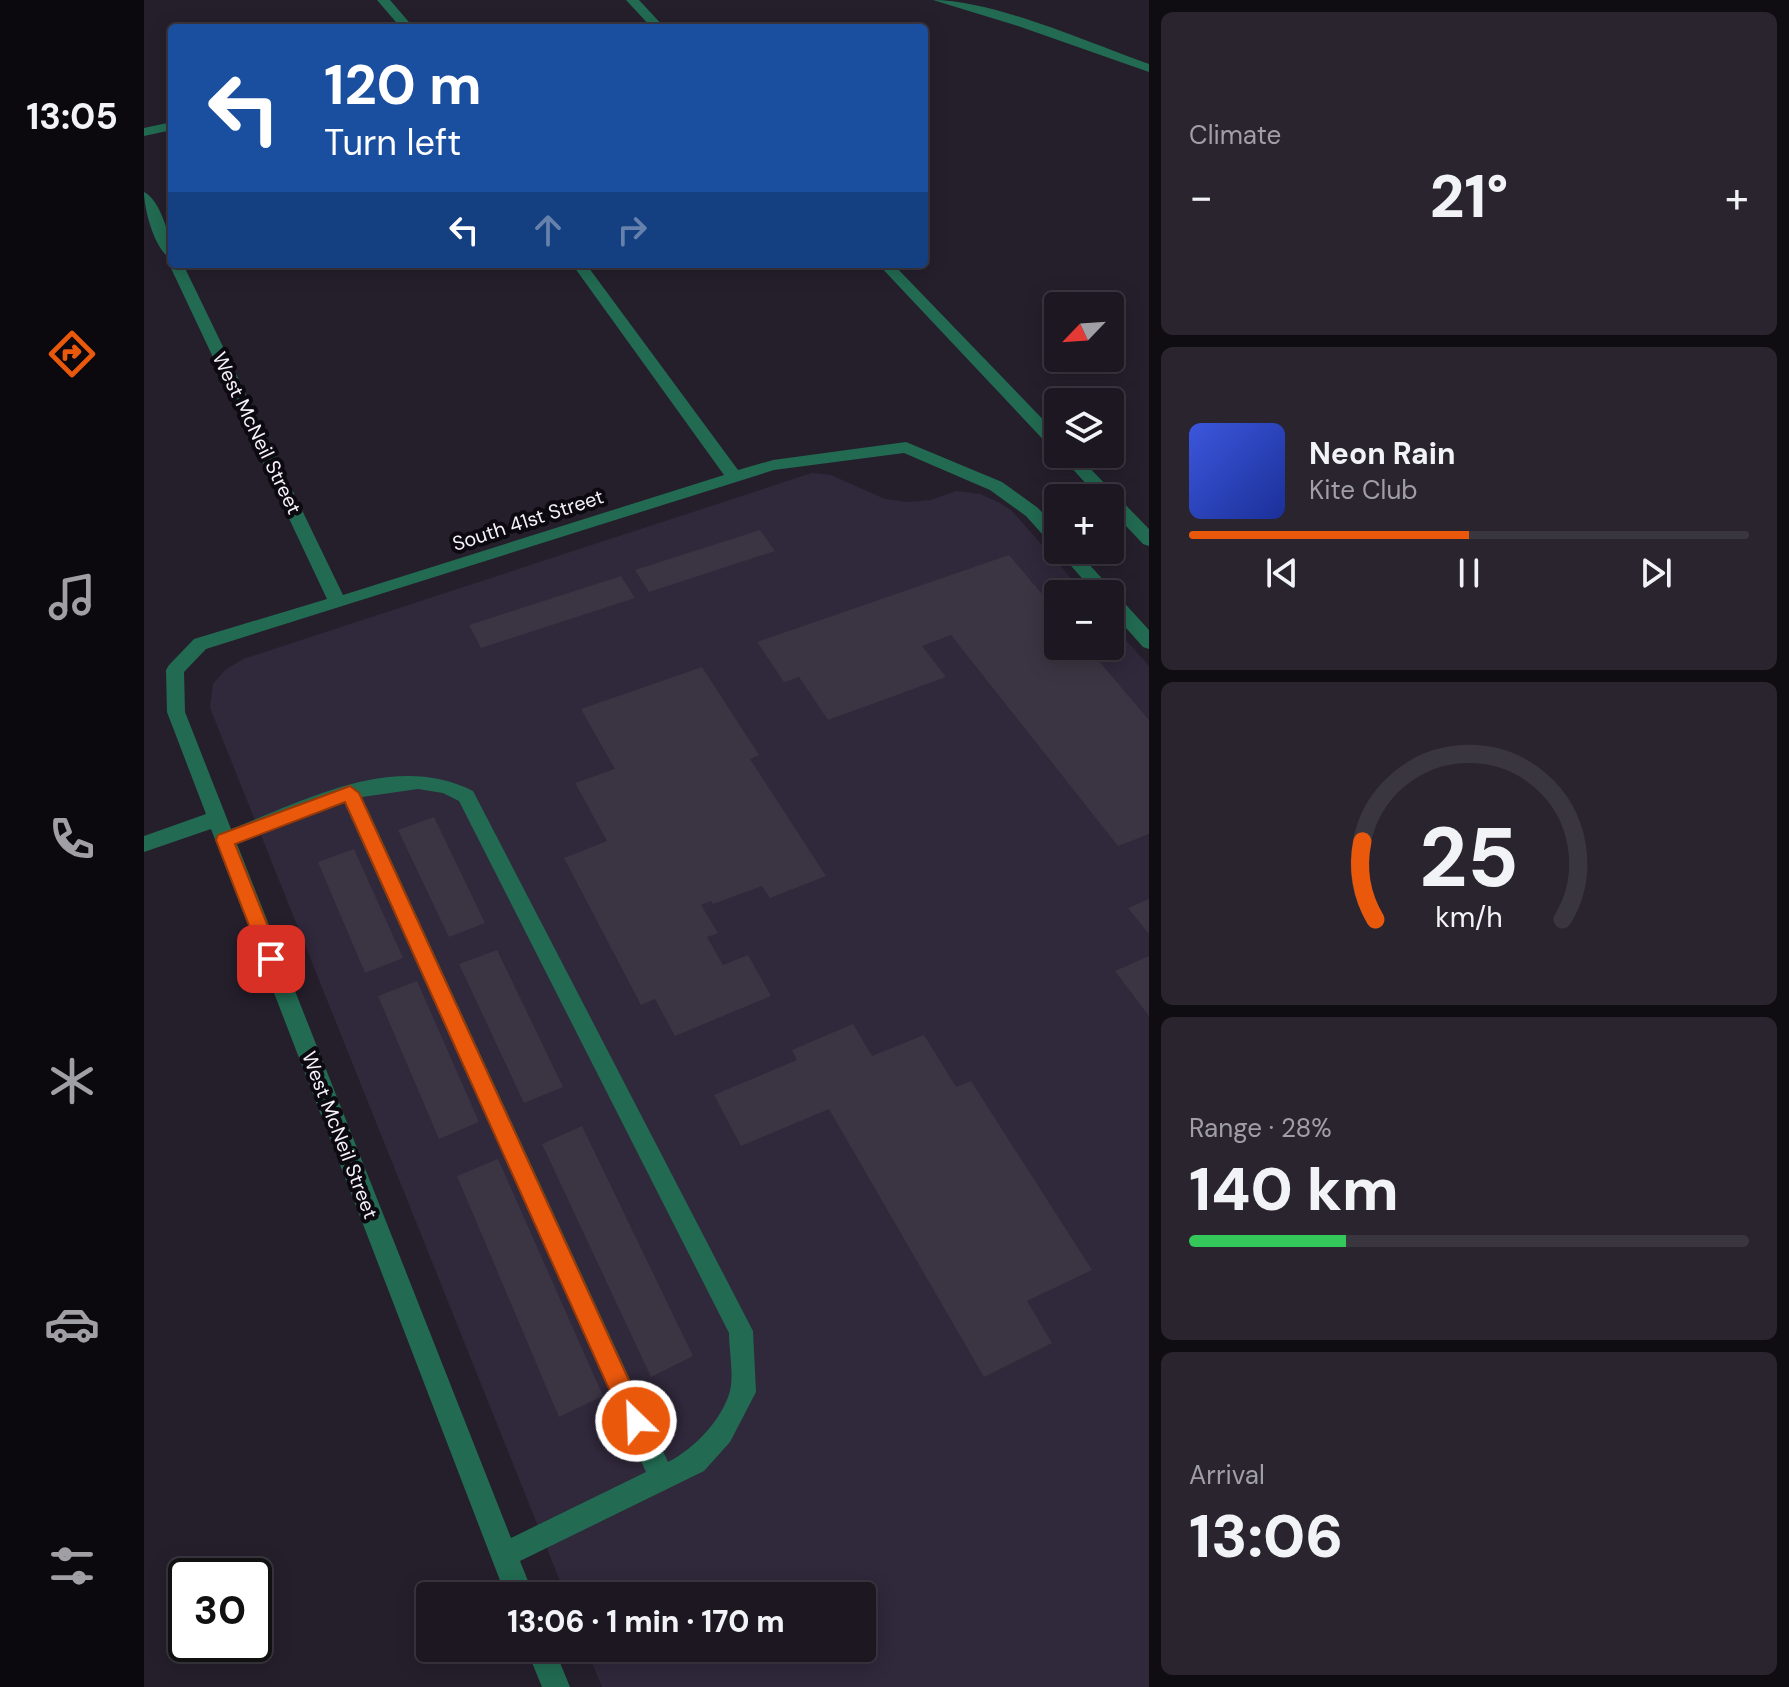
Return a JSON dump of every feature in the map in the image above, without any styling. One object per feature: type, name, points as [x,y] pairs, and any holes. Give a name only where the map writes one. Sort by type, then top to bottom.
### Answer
[{"type":"street","points":[[383,0],[404,24]]},
{"type":"street","points":[[632,0],[655,24]]},
{"type":"street","points":[[939,0],[1022,23],[1149,68]]},
{"type":"street","points":[[144,132],[168,127]]},
{"type":"street","points":[[144,196],[168,247]]},
{"type":"street","name":"West McNeil Street","points":[[178,268],[338,603]]},
{"type":"street","points":[[582,268],[734,477]]},
{"type":"street","points":[[889,268],[1044,430]]},
{"type":"street","name":"South 41st Street","points":[[175,670],[200,644],[773,465],[906,447],[996,486],[1032,512],[1044,525]]},
{"type":"street","points":[[1081,468],[1096,484]]},
{"type":"street","points":[[1124,513],[1149,540]]},
{"type":"street","points":[[1079,564],[1093,580]]},
{"type":"street","points":[[1124,614],[1149,642]]},
{"type":"street","name":"West McNeil Street","points":[[175,670],[176,712],[515,1582]]},
{"type":"street","points":[[144,844],[220,830],[403,781],[446,785],[466,796],[741,1331],[743,1392],[721,1433],[695,1462],[504,1555]]},
{"type":"street","points":[[350,793],[662,1478]]},
{"type":"street","points":[[546,1662],[556,1687]]},
{"type":"shaded area","points":[[812,473],[831,475],[885,499],[908,502],[931,500],[956,491],[980,494],[1000,503],[1012,511],[1044,547],[1044,564],[1059,564],[1073,580],[1044,580],[1044,660],[1124,660],[1124,638],[1149,666],[1149,1687],[602,1687],[592,1662],[876,1662],[876,1582],[560,1582],[210,708],[213,684],[225,670],[243,659]]},
{"type":"building","points":[[760,530],[775,551],[649,592],[635,570]]},
{"type":"building","points":[[1009,555],[1044,596],[1044,660],[1098,660],[1149,720],[1149,834],[1118,846],[951,635],[922,646],[946,677],[828,720],[799,677],[784,682],[757,642]]},
{"type":"building","points":[[621,576],[635,598],[481,648],[469,625]]},
{"type":"building","points":[[702,667],[759,755],[750,759],[826,876],[770,898],[762,886],[713,904],[711,901],[701,905],[718,933],[707,937],[723,965],[748,955],[771,996],[675,1036],[655,999],[641,1005],[564,858],[607,841],[575,783],[615,769],[581,709]]},
{"type":"building","points":[[434,817],[485,923],[449,937],[398,830]]},
{"type":"building","points":[[354,849],[403,958],[365,973],[318,862]]},
{"type":"building","points":[[1149,899],[1149,934],[1128,908]]},
{"type":"building","points":[[497,950],[563,1087],[524,1103],[459,964]]},
{"type":"building","points":[[1149,956],[1149,1016],[1115,971]]},
{"type":"building","points":[[417,981],[479,1122],[439,1139],[378,996]]},
{"type":"building","points":[[853,1024],[872,1056],[924,1035],[956,1087],[971,1081],[1092,1270],[1027,1301],[1052,1343],[984,1377],[829,1109],[741,1146],[714,1095],[797,1060],[792,1050]]},
{"type":"building","points":[[582,1126],[693,1356],[651,1377],[542,1144]]},
{"type":"building","points":[[498,1159],[603,1396],[559,1417],[457,1176]]},
{"type":"route","points":[[271,959],[225,840],[350,793],[636,1421]]}]
